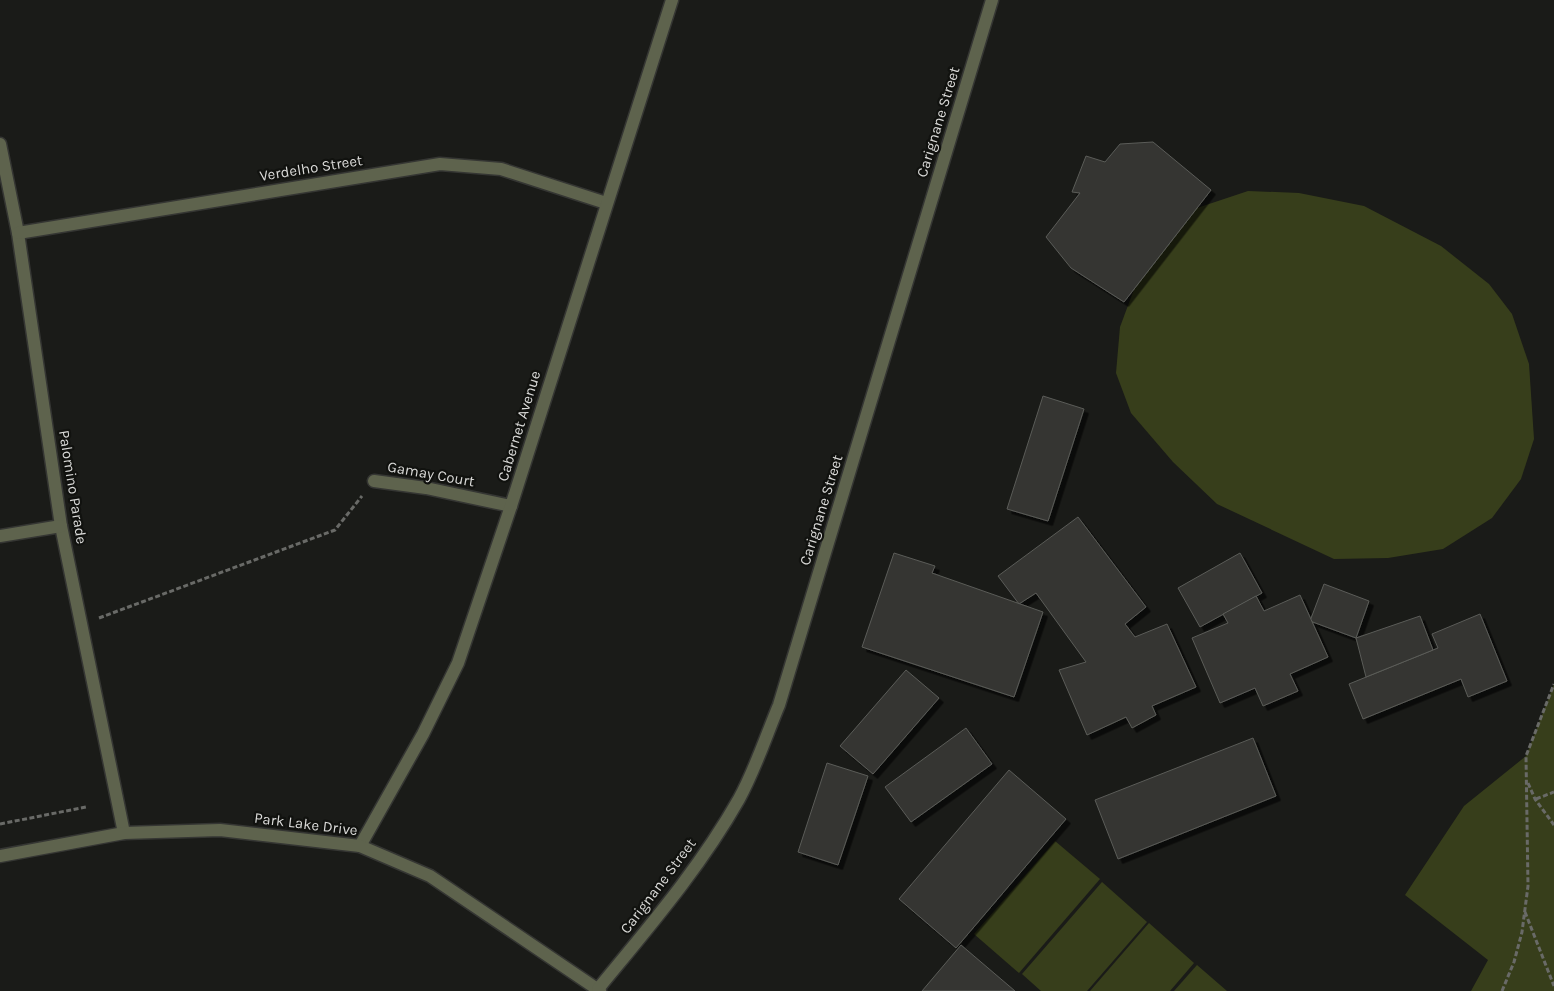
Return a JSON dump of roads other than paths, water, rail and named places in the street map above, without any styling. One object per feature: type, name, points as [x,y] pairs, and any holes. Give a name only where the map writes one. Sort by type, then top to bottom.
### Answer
[{"type":"street","name":"Cabernet Avenue","points":[[360,846],[424,734],[458,663],[512,506],[606,203],[672,0]]},
{"type":"street","name":"Carignane Street","points":[[599,990],[691,874],[717,834],[739,798],[779,705],[992,0]]},
{"type":"street","name":"Palomino Parade","points":[[0,144],[18,232],[61,526],[124,833]]},
{"type":"street","name":"Verdelho Street","points":[[18,232],[440,164],[500,169],[606,203]]},
{"type":"street","name":"Gamay Court","points":[[374,481],[426,488],[512,506]]},
{"type":"street","points":[[0,536],[61,526]]},
{"type":"street","name":"Park Lake Drive","points":[[0,856],[124,833],[220,830],[360,846],[430,876],[599,990]]}]
